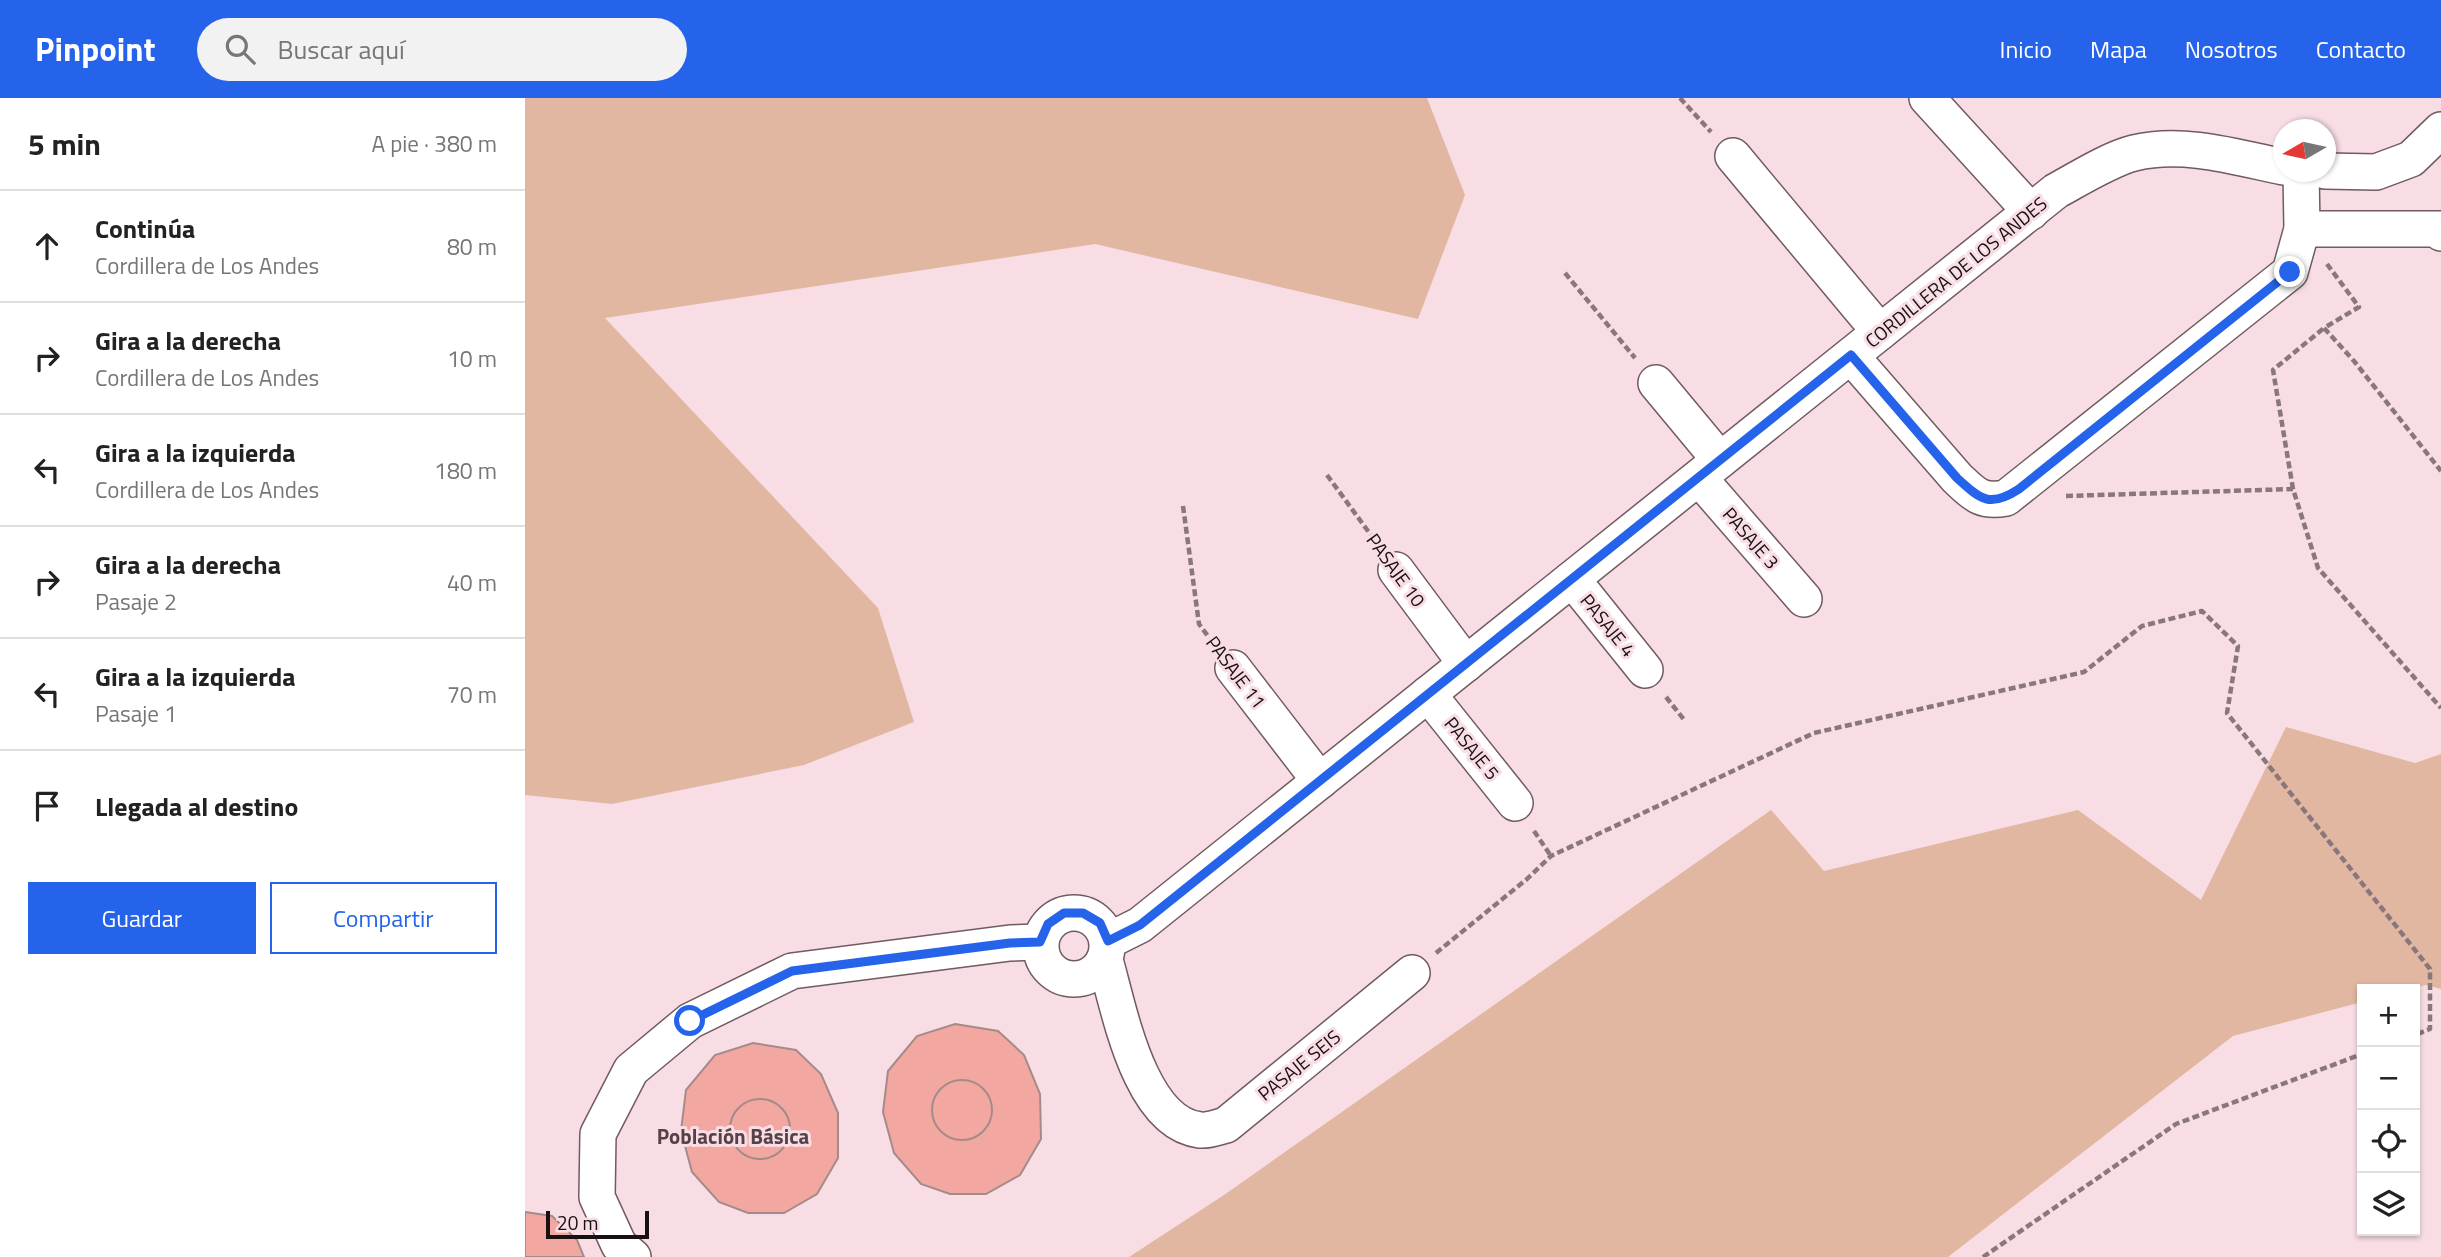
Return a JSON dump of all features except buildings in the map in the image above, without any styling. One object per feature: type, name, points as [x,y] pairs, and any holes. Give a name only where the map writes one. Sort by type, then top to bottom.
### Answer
[{"type":"street","points":[[1927,98],[2031,212]]},
{"type":"street","points":[[2336,171],[2376,172],[2411,159],[2441,131]]},
{"type":"street","name":"CORDILLERA DE LOS ANDES","points":[[1040,942],[1044,961],[1056,975],[1075,980],[1092,974],[1107,950],[2056,191],[2134,153],[2201,150],[2273,165]]},
{"type":"street","points":[[1733,156],[1880,332]]},
{"type":"street","points":[[1851,355],[1957,478],[1975,495],[1990,501],[2006,498],[2290,272],[2302,229],[2301,182]]},
{"type":"street","points":[[2302,229],[2439,229],[2441,233]]},
{"type":"street","name":"PASAJE 3","points":[[1656,383],[1709,469],[1804,599]]},
{"type":"street","name":"PASAJE 10","points":[[1396,570],[1466,664]]},
{"type":"street","name":"PASAJE 4","points":[[1571,579],[1645,670]]},
{"type":"street","name":"PASAJE 11","points":[[1233,668],[1320,781]]},
{"type":"street","name":"PASAJE 5","points":[[1428,694],[1515,803]]},
{"type":"street","points":[[633,1257],[619,1245],[597,1197],[598,1134],[631,1070],[690,1021],[792,971],[1010,943],[1040,942],[1048,924],[1064,913],[1083,913],[1100,923],[1107,950]]},
{"type":"street","name":"PASAJE SEIS","points":[[1107,950],[1140,1075],[1159,1106],[1181,1125],[1202,1131],[1226,1125],[1412,973]]},
{"type":"path","points":[[1680,98],[1733,156]]},
{"type":"path","points":[[2302,229],[2359,307],[2324,328],[2273,370],[2293,489],[2318,568],[2441,708]]},
{"type":"path","points":[[1565,273],[1656,383]]},
{"type":"path","points":[[2324,328],[2441,471]]},
{"type":"path","name":"PASAJE 10","points":[[1327,475],[1396,570]]},
{"type":"path","points":[[2006,498],[2293,489]]},
{"type":"path","name":"PASAJE 11","points":[[1183,506],[1199,624],[1233,668]]},
{"type":"path","points":[[1412,973],[1527,879],[1551,856],[1814,733],[2084,672],[2142,626],[2202,611],[2238,646],[2227,713],[2430,969],[2430,1029],[2420,1033]]},
{"type":"path","points":[[1983,1257],[2176,1124],[2357,1056]]},
{"type":"shaded area","points":[[525,98],[1427,98],[1465,195],[1418,319],[1095,244],[605,318],[878,608],[914,722],[804,765],[612,804],[525,795]]},
{"type":"shaded area","points":[[2286,727],[2415,763],[2441,754],[2441,989],[2426,985],[2420,986],[2420,984],[2357,984],[2357,1003],[2233,1036],[1948,1257],[1129,1257],[1224,1195],[1771,810],[1824,871],[2078,810],[2201,900]]},
{"type":"district","name":"Población Básica","points":[[733,1137]]},
{"type":"route","points":[[690,1021],[792,971],[1010,943],[1040,942],[1048,924],[1064,913],[1083,913],[1100,923],[1108,941],[1140,925],[1851,355],[1957,478],[1975,495],[1990,501],[2006,498],[2290,272]]}]
